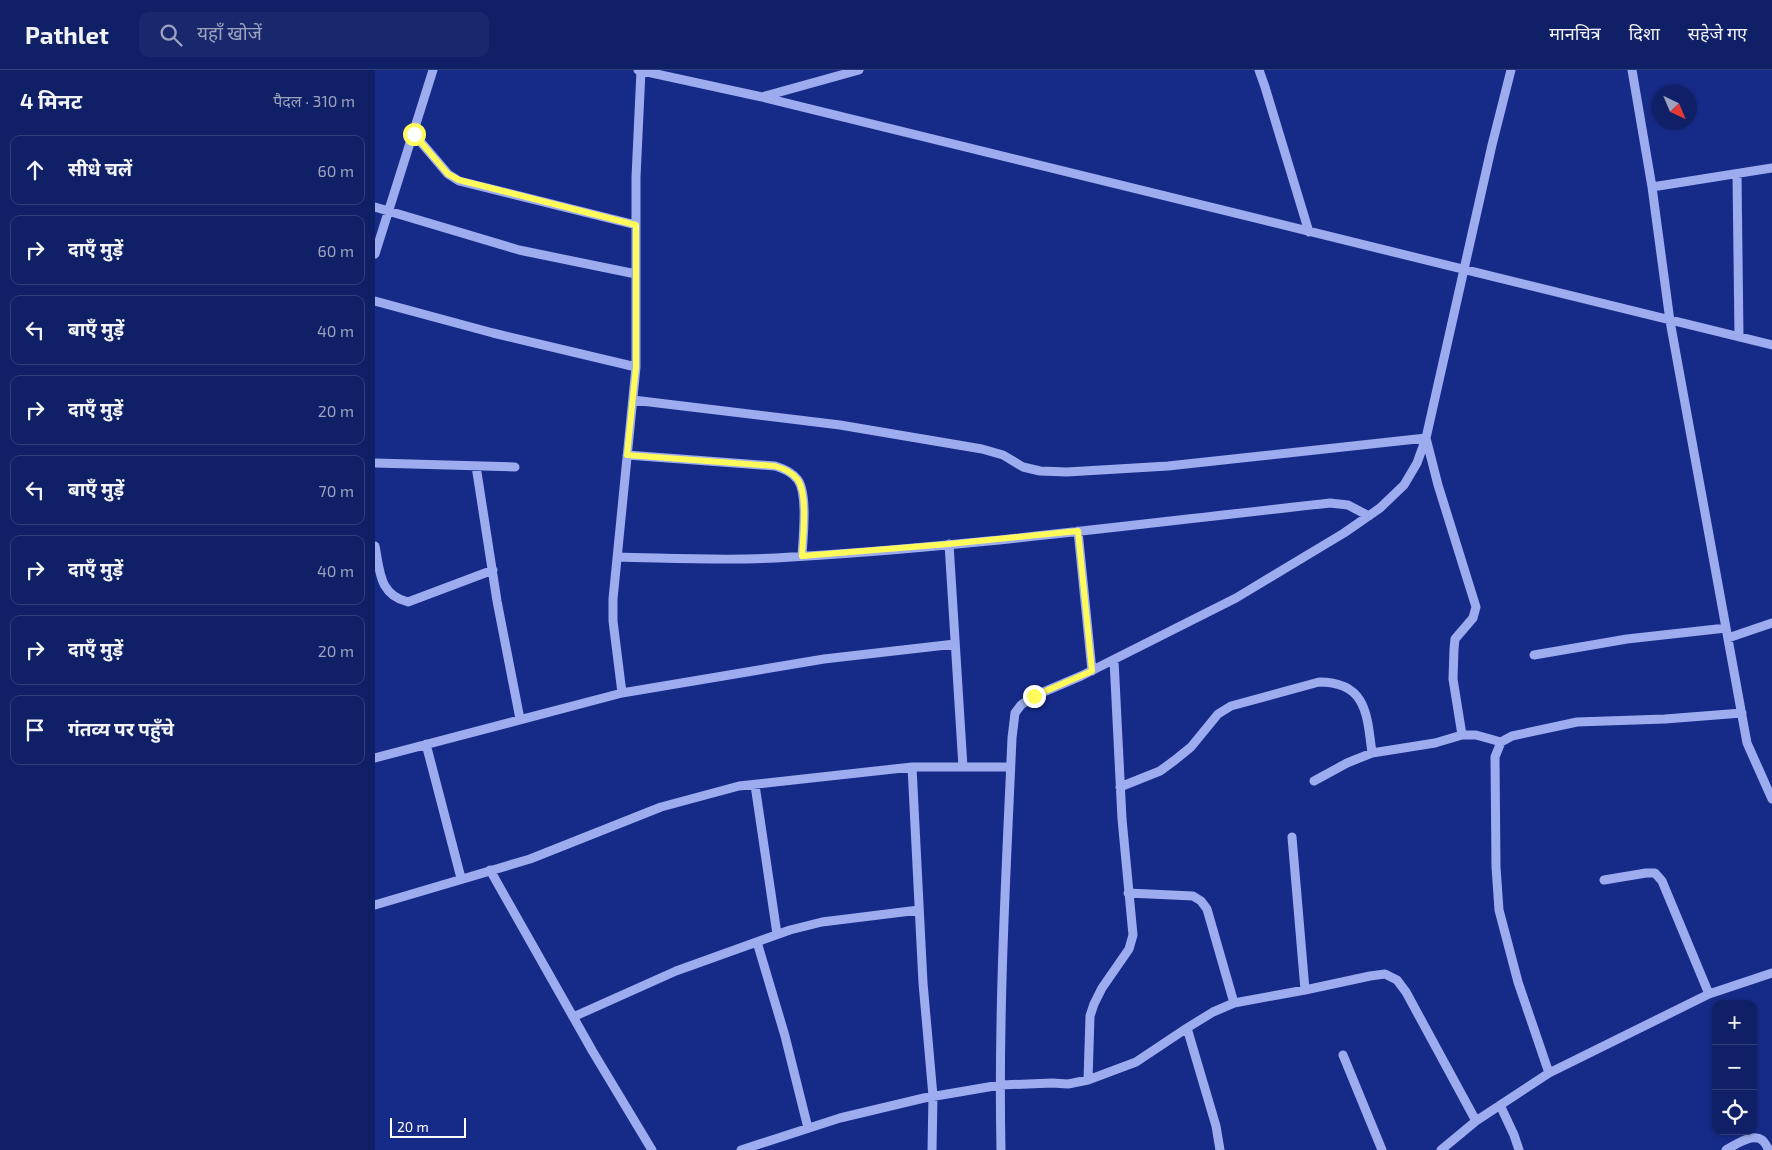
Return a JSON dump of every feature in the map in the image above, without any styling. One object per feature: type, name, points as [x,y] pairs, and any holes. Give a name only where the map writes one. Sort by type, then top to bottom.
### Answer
[{"type":"street","points":[[375,254],[433,70]]},
{"type":"street","points":[[622,693],[613,621],[613,599],[636,367],[636,177],[639,70],[763,97],[1772,345]]},
{"type":"street","points":[[763,97],[859,70]]},
{"type":"street","points":[[1259,70],[1309,232]]},
{"type":"street","points":[[1001,1150],[1000,1085],[1012,738],[1015,714],[1021,705],[1034,696],[1092,671],[1236,598],[1344,533],[1380,508],[1404,485],[1417,463],[1426,438],[1492,145],[1511,70]]},
{"type":"street","points":[[1632,70],[1652,186],[1670,320],[1747,743],[1772,799]]},
{"type":"street","points":[[414,134],[448,174],[459,180],[636,225]]},
{"type":"street","points":[[1652,186],[1772,168]]},
{"type":"street","points":[[1737,174],[1739,337]]},
{"type":"street","points":[[375,207],[519,250],[636,274]]},
{"type":"street","points":[[375,301],[493,333],[636,367]]},
{"type":"street","points":[[633,400],[840,425],[983,449],[1003,456],[1023,467],[1040,471],[1067,472],[1168,466],[1426,438]]},
{"type":"street","points":[[1426,438],[1438,485],[1476,607],[1473,618],[1455,639],[1453,679],[1462,735]]},
{"type":"street","points":[[627,455],[775,466],[788,470],[799,481],[803,497],[802,556]]},
{"type":"street","points":[[375,463],[515,467]]},
{"type":"street","points":[[476,466],[520,719]]},
{"type":"street","points":[[617,557],[701,559],[802,556],[949,544],[1330,503],[1349,505],[1369,516]]},
{"type":"street","points":[[1078,531],[1092,671]]},
{"type":"street","points":[[949,544],[963,767]]},
{"type":"street","points":[[375,546],[382,581],[397,599],[408,602],[493,570]]},
{"type":"street","points":[[1728,638],[1772,623]]},
{"type":"street","points":[[1534,655],[1627,638],[1726,628]]},
{"type":"street","points":[[375,758],[622,693],[824,659],[955,644]]},
{"type":"street","points":[[1088,1080],[1090,1016],[1102,988],[1129,949],[1133,935],[1120,787],[1114,660]]},
{"type":"street","points":[[1120,787],[1160,770],[1175,760],[1191,747],[1218,714],[1231,706],[1319,682],[1333,682],[1355,694],[1363,703],[1367,717],[1372,754]]},
{"type":"street","points":[[1549,1073],[1518,982],[1499,910],[1496,867],[1495,757],[1501,742],[1512,736],[1577,722],[1665,719],[1742,713]]},
{"type":"street","points":[[1314,780],[1347,763],[1372,754],[1462,735],[1477,735],[1501,742]]},
{"type":"street","points":[[426,744],[461,878]]},
{"type":"street","points":[[375,904],[530,859],[661,807],[739,786],[912,767],[1011,767]]},
{"type":"street","points":[[912,767],[923,983],[933,1096],[932,1150]]},
{"type":"street","points":[[755,785],[777,934]]},
{"type":"street","points":[[1292,837],[1305,990]]},
{"type":"street","points":[[490,870],[573,1017],[652,1150]]},
{"type":"street","points":[[1604,880],[1655,873],[1663,881],[1709,994]]},
{"type":"street","points":[[1129,893],[1193,896],[1201,901],[1207,909],[1234,1003]]},
{"type":"street","points":[[573,1017],[676,971],[777,934],[822,922],[919,910]]},
{"type":"street","points":[[757,942],[785,1036],[808,1128]]},
{"type":"street","points":[[1441,1150],[1476,1121],[1549,1073],[1709,994],[1772,973]]},
{"type":"street","points":[[741,1150],[840,1118],[933,1096],[1000,1085],[1068,1084],[1088,1080],[1137,1062],[1213,1012],[1234,1003],[1385,974],[1397,980],[1406,992],[1476,1121]]},
{"type":"street","points":[[1187,1028],[1216,1126],[1220,1150]]},
{"type":"street","points":[[1343,1055],[1382,1150]]},
{"type":"street","points":[[1500,1105],[1519,1150]]},
{"type":"street","points":[[1726,1150],[1745,1140],[1756,1137],[1763,1140],[1769,1150]]},
{"type":"route","points":[[414,134],[436,162],[448,174],[459,180],[636,225],[636,367],[627,455],[775,466],[788,470],[799,481],[803,497],[802,556],[986,541],[1078,531],[1092,671],[1034,696]]}]
